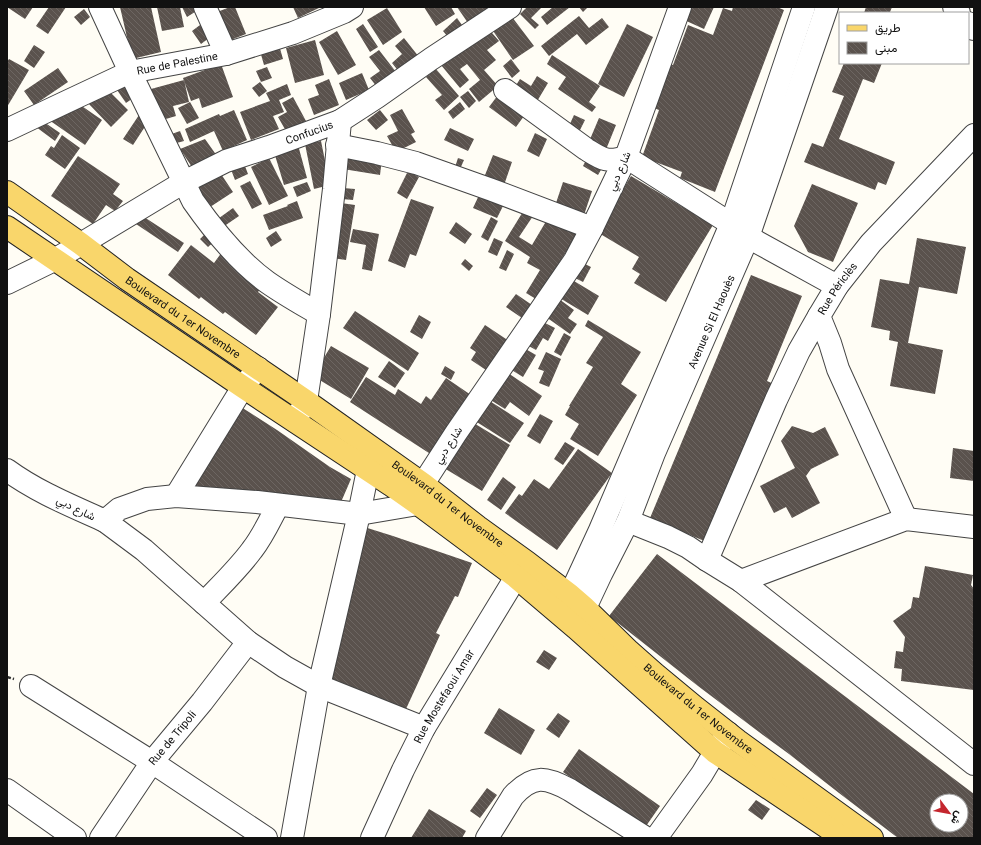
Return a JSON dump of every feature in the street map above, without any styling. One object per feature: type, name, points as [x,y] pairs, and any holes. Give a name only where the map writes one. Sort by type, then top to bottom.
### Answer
[{"type":"main road","name":"Boulevard du 1er Novembre","points":[[7,192],[81,244],[127,279],[306,401],[421,494],[522,570],[577,602],[640,660],[728,734],[872,838]]},
{"type":"main road","name":"Boulevard du 1er Novembre","points":[[7,226],[295,422],[391,485],[421,494]]},
{"type":"main road","name":"Boulevard du 1er Novembre","points":[[522,570],[558,613],[715,752],[843,838]]},
{"type":"street","points":[[100,7],[193,201],[204,217],[243,262],[266,281],[319,314]]},
{"type":"street","points":[[205,7],[226,54]]},
{"type":"street","points":[[340,120],[378,97],[431,59],[510,7]]},
{"type":"street","name":"شارع دبي","points":[[11,479],[105,522],[119,509],[147,499],[176,496],[278,504],[359,514],[421,494],[456,433],[575,260],[626,157],[680,7]]},
{"type":"street","name":"Avenue Si El Haouès","points":[[558,613],[577,602],[628,521],[654,452],[748,237],[827,7]]},
{"type":"street","name":"Avenue Si El Haouès","points":[[576,628],[577,602],[606,516],[731,224],[801,8]]},
{"type":"street","name":"Rue de Palestine","points":[[7,130],[130,72],[226,54],[293,33],[346,9]]},
{"type":"street","points":[[504,90],[600,158],[615,160],[626,157],[731,224],[748,237],[837,286]]},
{"type":"street","name":"Confucius","points":[[7,284],[56,259],[184,182],[226,161],[269,147],[340,120],[334,189],[319,314],[306,401],[295,422]]},
{"type":"street","name":"Rue Périclès","points":[[906,519],[838,369],[830,343],[819,316],[837,286],[871,243],[974,135]]},
{"type":"street","points":[[337,145],[416,163],[592,228]]},
{"type":"street","points":[[707,560],[776,400],[799,351],[819,316]]},
{"type":"street","points":[[176,496],[244,387],[258,368]]},
{"type":"street","points":[[292,838],[319,686],[368,470]]},
{"type":"street","points":[[204,603],[252,551],[267,528],[278,504]]},
{"type":"street","points":[[741,581],[906,519],[974,527]]},
{"type":"street","points":[[628,521],[675,540],[741,581],[974,764]]},
{"type":"street","points":[[105,522],[144,550],[248,642],[285,667],[319,686],[424,728]]},
{"type":"street","name":"Rue Mostefaoui Amar","points":[[372,838],[402,770],[424,728],[522,570]]},
{"type":"street","name":"Rue de Tripoli","points":[[101,838],[152,762],[202,702],[248,642]]},
{"type":"street","points":[[31,686],[152,762],[266,838]]},
{"type":"street","points":[[656,838],[702,774],[728,734]]},
{"type":"street","points":[[487,838],[517,791],[527,784],[536,780],[544,779],[559,784],[570,790],[646,838]]},
{"type":"street","points":[[7,790],[74,838]]},
{"type":"building","points":[[7,7],[33,7],[25,19]]},
{"type":"building","points":[[49,7],[66,7],[48,34],[36,26]]},
{"type":"building","points":[[120,7],[151,7],[161,52],[132,59]]},
{"type":"building","points":[[157,7],[180,7],[184,27],[162,31]]},
{"type":"building","points":[[182,7],[197,7],[198,10],[187,17]]},
{"type":"building","points":[[230,7],[235,7],[246,34],[223,43],[212,14]]},
{"type":"building","points":[[293,7],[321,7],[298,18]]},
{"type":"building","points":[[424,7],[451,7],[455,14],[436,26]]},
{"type":"building","points":[[457,7],[492,7],[468,23]]},
{"type":"building","points":[[527,7],[541,8],[531,18],[539,25],[535,29],[520,14]]},
{"type":"building","points":[[553,7],[570,7],[547,25],[541,17]]},
{"type":"building","points":[[579,7],[588,7],[583,12]]},
{"type":"building","points":[[688,7],[714,7],[704,29],[682,19]]},
{"type":"building","points":[[733,7],[777,7],[784,10],[715,192],[680,178],[682,172],[642,157],[659,110],[654,108],[670,64],[673,65],[688,25],[713,35],[723,8],[732,11]]},
{"type":"building","points":[[866,7],[892,7],[890,12],[864,12]]},
{"type":"building","points":[[387,8],[402,32],[383,45],[367,20]]},
{"type":"building","points":[[84,9],[90,17],[81,25],[74,17]]},
{"type":"building","points":[[509,13],[534,46],[513,60],[489,25]]},
{"type":"building","points":[[579,16],[589,28],[602,18],[609,27],[586,45],[577,34],[549,56],[541,46]]},
{"type":"building","points":[[457,18],[462,25],[448,37],[443,31]]},
{"type":"building","points":[[204,22],[213,35],[201,44],[192,31]]},
{"type":"building","points":[[363,24],[378,47],[370,52],[356,29]]},
{"type":"building","points":[[627,24],[653,37],[624,97],[598,84]]},
{"type":"building","points":[[486,26],[499,41],[487,50],[496,60],[484,70],[498,86],[479,102],[469,89],[480,80],[467,64],[460,69],[469,80],[460,88],[441,65]]},
{"type":"building","points":[[337,31],[356,65],[338,75],[319,42]]},
{"type":"building","points":[[404,38],[419,57],[400,73],[392,63],[402,54],[395,46]]},
{"type":"building","points":[[315,40],[324,75],[295,83],[286,48]]},
{"type":"building","points":[[34,45],[45,52],[34,68],[24,61]]},
{"type":"building","points":[[279,45],[283,59],[264,65],[260,51]]},
{"type":"building","points":[[379,50],[396,72],[377,87],[370,78],[380,71],[369,57]]},
{"type":"building","points":[[552,55],[600,86],[589,102],[596,107],[592,112],[558,89],[566,77],[547,64]]},
{"type":"building","points":[[9,59],[29,70],[7,107],[7,62]]},
{"type":"building","points":[[511,59],[520,71],[512,78],[503,66]]},
{"type":"building","points":[[221,64],[233,97],[202,108],[199,98],[191,101],[183,78]]},
{"type":"building","points":[[844,64],[882,64],[874,83],[863,79],[839,139],[895,162],[886,185],[878,182],[875,190],[804,162],[812,143],[823,147],[844,96],[832,92]]},
{"type":"building","points":[[267,67],[272,78],[261,82],[256,71]]},
{"type":"building","points":[[58,68],[68,82],[34,105],[24,91]]},
{"type":"building","points":[[436,69],[459,96],[444,110],[435,100],[442,95],[426,77]]},
{"type":"building","points":[[362,73],[369,90],[346,100],[339,83]]},
{"type":"building","points":[[537,76],[548,83],[536,103],[513,90],[520,79],[531,86]]},
{"type":"building","points":[[125,79],[136,96],[126,103],[115,87]]},
{"type":"building","points":[[329,79],[339,105],[314,115],[308,99],[319,95],[315,85]]},
{"type":"building","points":[[184,80],[189,102],[173,106],[176,116],[159,121],[151,89]]},
{"type":"building","points":[[260,82],[267,91],[259,97],[252,88]]},
{"type":"building","points":[[287,84],[291,95],[279,100],[284,112],[273,116],[279,129],[251,140],[240,112],[270,101],[266,93]]},
{"type":"building","points":[[107,89],[128,110],[111,127],[87,102]]},
{"type":"building","points":[[468,91],[476,101],[469,108],[460,97]]},
{"type":"building","points":[[501,91],[527,112],[516,127],[489,107]]},
{"type":"building","points":[[293,97],[306,121],[286,131],[278,117],[287,112],[282,103]]},
{"type":"building","points":[[76,102],[102,120],[85,145],[49,120]]},
{"type":"building","points":[[190,102],[199,118],[187,124],[178,108]]},
{"type":"building","points":[[460,102],[465,109],[453,119],[448,112]]},
{"type":"building","points":[[402,109],[415,132],[411,134],[416,142],[396,152],[387,136],[398,131],[390,115]]},
{"type":"building","points":[[234,110],[247,140],[223,151],[214,131],[190,142],[185,129],[219,114],[220,116]]},
{"type":"building","points":[[380,110],[388,120],[376,130],[367,120]]},
{"type":"building","points":[[139,115],[148,122],[133,145],[123,139]]},
{"type":"building","points":[[574,115],[585,120],[578,134],[568,128]]},
{"type":"building","points":[[599,118],[616,125],[605,152],[588,144]]},
{"type":"building","points":[[41,120],[60,133],[55,141],[36,127]]},
{"type":"building","points":[[450,128],[474,139],[468,151],[444,140]]},
{"type":"building","points":[[180,131],[184,141],[173,144],[169,135]]},
{"type":"building","points":[[535,133],[547,139],[539,157],[527,151]]},
{"type":"building","points":[[62,135],[80,148],[65,169],[45,155],[51,146],[54,148]]},
{"type":"building","points":[[205,139],[217,156],[196,173],[180,149]]},
{"type":"building","points":[[321,141],[330,185],[314,189],[305,144]]},
{"type":"building","points":[[298,145],[307,178],[284,185],[274,152]]},
{"type":"building","points":[[346,153],[382,159],[380,175],[343,169]]},
{"type":"building","points":[[589,154],[605,163],[598,175],[583,166]]},
{"type":"building","points":[[493,155],[512,162],[503,188],[483,180]]},
{"type":"building","points":[[78,156],[120,184],[113,194],[123,201],[115,211],[106,205],[93,224],[51,196]]},
{"type":"building","points":[[269,158],[288,196],[269,205],[251,167]]},
{"type":"building","points":[[458,158],[464,160],[460,169],[455,167]]},
{"type":"building","points":[[243,161],[248,174],[235,180],[230,167]]},
{"type":"building","points":[[217,168],[233,192],[207,209],[191,185]]},
{"type":"building","points":[[408,171],[419,177],[407,199],[397,193]]},
{"type":"building","points":[[631,176],[713,225],[666,302],[634,283],[640,274],[632,269],[639,257],[597,232]]},
{"type":"building","points":[[250,181],[262,204],[252,209],[240,186]]},
{"type":"building","points":[[307,182],[311,191],[297,197],[293,187]]},
{"type":"building","points":[[563,182],[592,191],[583,218],[554,209]]},
{"type":"building","points":[[812,184],[858,203],[833,262],[808,252],[794,226]]},
{"type":"building","points":[[343,188],[355,189],[353,200],[342,199]]},
{"type":"building","points":[[480,193],[504,204],[497,218],[473,208]]},
{"type":"building","points":[[411,199],[434,207],[416,256],[410,254],[405,268],[388,261]]},
{"type":"building","points":[[297,201],[303,218],[269,230],[263,215]]},
{"type":"building","points":[[341,203],[355,205],[346,260],[332,258]]},
{"type":"building","points":[[233,208],[239,216],[220,229],[215,221]]},
{"type":"building","points":[[524,210],[533,216],[519,237],[532,245],[548,218],[577,235],[536,299],[526,293],[540,270],[527,263],[530,257],[505,241]]},
{"type":"building","points":[[141,215],[184,243],[178,252],[136,224]]},
{"type":"building","points":[[491,217],[498,221],[488,241],[481,237]]},
{"type":"building","points":[[456,222],[472,234],[465,244],[449,233]]},
{"type":"building","points":[[353,229],[379,234],[372,271],[362,269],[366,245],[350,242]]},
{"type":"building","points":[[276,231],[282,240],[271,247],[266,238]]},
{"type":"building","points":[[207,232],[216,240],[208,247],[200,239]]},
{"type":"building","points":[[494,238],[503,242],[497,256],[488,252]]},
{"type":"building","points":[[917,238],[966,247],[957,294],[919,287],[908,343],[943,350],[935,394],[890,386],[898,342],[889,340],[890,331],[871,327],[880,279],[909,284]]},
{"type":"building","points":[[191,245],[214,263],[222,252],[265,283],[258,292],[278,307],[256,335],[225,312],[223,314],[201,297],[199,299],[168,275]]},
{"type":"building","points":[[507,250],[514,254],[506,271],[499,268]]},
{"type":"building","points":[[465,259],[473,266],[469,271],[461,264]]},
{"type":"building","points":[[583,263],[591,267],[583,282],[575,278]]},
{"type":"building","points":[[751,275],[802,296],[767,381],[776,385],[709,543],[650,518]]},
{"type":"building","points":[[569,278],[599,296],[588,315],[558,297]]},
{"type":"building","points":[[516,294],[532,305],[522,318],[506,307]]},
{"type":"building","points":[[559,299],[574,310],[568,318],[577,324],[570,334],[546,317]]},
{"type":"building","points":[[355,311],[419,353],[408,371],[343,328]]},
{"type":"building","points":[[419,315],[431,322],[422,339],[410,332]]},
{"type":"building","points":[[539,320],[555,328],[548,341],[543,338],[536,350],[525,344]]},
{"type":"building","points":[[588,320],[641,352],[621,384],[637,395],[598,456],[570,439],[579,424],[565,415],[593,367],[586,363],[603,337],[585,326]]},
{"type":"building","points":[[485,325],[509,341],[489,372],[471,360],[476,352],[470,348]]},
{"type":"building","points":[[564,333],[571,337],[561,356],[554,352]]},
{"type":"building","points":[[331,346],[369,368],[351,399],[313,376]]},
{"type":"building","points":[[522,347],[536,355],[523,377],[510,369]]},
{"type":"building","points":[[546,352],[561,359],[549,387],[539,383],[544,371],[538,369]]},
{"type":"building","points":[[389,361],[405,373],[395,388],[378,377]]},
{"type":"building","points":[[445,366],[455,372],[451,380],[441,374]]},
{"type":"building","points":[[508,373],[542,396],[529,416],[510,402],[505,409],[489,399]]},
{"type":"building","points":[[366,377],[395,395],[398,389],[421,404],[426,396],[431,400],[446,378],[471,395],[432,455],[350,402]]},
{"type":"building","points":[[485,398],[524,423],[510,443],[472,419]]},
{"type":"building","points":[[241,407],[330,467],[351,479],[338,509],[184,487]]},
{"type":"building","points":[[540,414],[553,421],[540,444],[527,436]]},
{"type":"building","points":[[472,422],[510,445],[482,491],[444,468]]},
{"type":"building","points":[[792,426],[813,433],[825,427],[839,455],[811,469],[806,476],[820,503],[792,518],[786,507],[774,513],[760,486],[795,468],[781,441]]},
{"type":"building","points":[[565,442],[575,448],[563,465],[554,459]]},
{"type":"building","points":[[953,448],[974,451],[974,481],[950,478]]},
{"type":"building","points":[[578,449],[612,473],[557,550],[505,513],[519,494],[522,496],[534,479],[549,489]]},
{"type":"building","points":[[503,477],[516,487],[501,510],[487,500]]},
{"type":"building","points":[[361,526],[472,563],[458,597],[455,596],[436,633],[440,635],[406,709],[325,676]]},
{"type":"building","points":[[657,554],[974,794],[974,838],[898,838],[698,686],[609,616]]},
{"type":"building","points":[[925,566],[973,575],[971,585],[974,589],[974,690],[901,681],[902,669],[894,668],[896,651],[903,652],[905,637],[893,621],[911,608],[913,597],[919,598]]},
{"type":"building","points":[[544,650],[557,658],[549,670],[536,662]]},
{"type":"building","points":[[499,708],[535,730],[521,755],[484,733]]},
{"type":"building","points":[[558,713],[570,721],[559,738],[546,729]]},
{"type":"building","points":[[579,749],[660,806],[644,829],[563,772]]},
{"type":"building","points":[[487,788],[497,795],[480,818],[470,811]]},
{"type":"building","points":[[756,800],[770,809],[762,820],[748,810]]},
{"type":"building","points":[[429,809],[466,831],[462,838],[411,838]]}]
